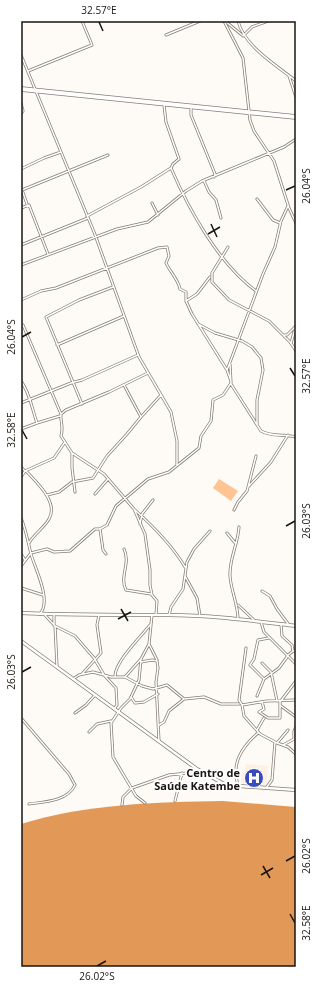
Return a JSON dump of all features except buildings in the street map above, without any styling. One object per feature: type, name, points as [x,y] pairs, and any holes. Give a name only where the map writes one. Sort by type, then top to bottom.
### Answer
[{"type":"highway","points":[[21,89],[296,117]]},
{"type":"street","points":[[28,71],[92,45],[82,21]]},
{"type":"street","points":[[166,35],[200,21]]},
{"type":"street","points":[[225,21],[296,81]]},
{"type":"street","points":[[225,21],[243,58],[249,112],[254,131],[274,161],[288,206],[296,223]]},
{"type":"street","points":[[238,21],[243,35]]},
{"type":"street","points":[[243,35],[252,28],[268,21]]},
{"type":"street","points":[[21,55],[37,90],[95,237],[138,355],[171,412],[177,441],[177,465]]},
{"type":"street","points":[[289,76],[296,97]]},
{"type":"street","points":[[291,83],[296,81]]},
{"type":"street","points":[[21,103],[23,111],[21,114]]},
{"type":"street","points":[[21,245],[87,217],[141,187],[171,168],[172,164],[179,159],[166,122],[164,105]]},
{"type":"street","points":[[191,108],[191,115],[215,174],[213,177]]},
{"type":"street","points":[[21,265],[117,229],[148,222],[184,194],[204,181],[268,152],[284,147],[296,139]]},
{"type":"street","points":[[21,169],[61,152]]},
{"type":"street","points":[[48,254],[40,238],[31,208],[27,204],[22,190],[108,155]]},
{"type":"street","points":[[171,168],[194,218],[237,277],[256,291]]},
{"type":"street","points":[[204,181],[209,192],[216,200],[221,218]]},
{"type":"street","points":[[256,200],[273,220],[280,223]]},
{"type":"street","points":[[152,203],[158,215]]},
{"type":"street","points":[[21,208],[27,204]]},
{"type":"street","points":[[227,370],[256,291],[275,247],[280,223],[288,206]]},
{"type":"street","points":[[21,300],[41,291],[56,288],[158,248],[167,247],[169,256],[166,263],[180,289],[186,292],[186,302],[227,370],[231,382],[257,425],[266,433],[296,437]]},
{"type":"street","points":[[186,302],[198,294],[211,276],[228,247]]},
{"type":"street","points":[[211,276],[213,284],[229,300],[269,321],[291,343],[296,351]]},
{"type":"street","points":[[82,404],[46,317],[80,300],[113,287]]},
{"type":"street","points":[[57,345],[124,316]]},
{"type":"street","points":[[198,324],[215,333],[238,339],[254,349],[262,362],[263,370],[257,400],[257,425]]},
{"type":"street","points":[[21,326],[23,325],[25,327],[36,352],[64,425],[61,436],[72,453],[73,482],[75,492]]},
{"type":"street","points":[[283,335],[287,334],[296,327]]},
{"type":"street","points":[[291,343],[296,327]]},
{"type":"street","points":[[21,403],[73,382],[82,380],[138,355]]},
{"type":"street","points":[[21,566],[31,552],[47,549],[54,552],[70,551],[94,529],[100,529],[108,525],[114,508],[148,479],[169,472],[199,448],[201,436],[212,421],[213,400],[215,397],[223,395],[231,382],[230,364]]},
{"type":"street","points":[[21,429],[60,415],[148,373]]},
{"type":"street","points":[[21,380],[29,393],[29,399],[37,423]]},
{"type":"street","points":[[124,385],[141,417]]},
{"type":"street","points":[[47,495],[59,492],[73,482],[94,478],[107,456],[161,395]]},
{"type":"street","points":[[249,486],[272,462],[288,435]]},
{"type":"street","points":[[21,478],[26,471],[54,458],[64,444],[65,440]]},
{"type":"street","points":[[72,453],[98,469],[108,479],[134,509],[155,527],[185,567]]},
{"type":"street","points":[[234,510],[238,502],[246,494],[256,456]]},
{"type":"street","points":[[21,467],[47,495],[51,509],[50,516],[28,543]]},
{"type":"street","points":[[95,494],[108,479]]},
{"type":"street","points":[[140,524],[142,517],[153,500]]},
{"type":"street","points":[[134,509],[145,534],[152,595]]},
{"type":"street","points":[[21,518],[32,557],[42,583],[43,609],[41,614]]},
{"type":"street","points":[[238,619],[237,603],[230,577],[231,563],[239,527]]},
{"type":"street","points":[[100,529],[102,549],[106,554]]},
{"type":"street","points":[[169,615],[171,607],[181,592],[185,576],[185,567],[194,549],[210,531]]},
{"type":"street","points":[[228,533],[236,544]]},
{"type":"street","points":[[124,549],[127,556],[123,578],[124,588],[127,591],[149,593],[157,601],[151,624],[149,644],[141,659],[125,677]]},
{"type":"street","points":[[21,554],[25,560]]},
{"type":"street","points":[[28,556],[32,557]]},
{"type":"street","points":[[185,576],[197,598],[200,616]]},
{"type":"street","points":[[21,588],[43,595]]},
{"type":"street","points":[[262,591],[270,596],[277,610],[289,625]]},
{"type":"street","points":[[237,603],[254,620]]},
{"type":"street","points":[[21,613],[54,616],[200,616],[254,620],[296,626]]},
{"type":"street","points":[[41,614],[55,625],[72,633],[96,660],[104,675],[116,688],[117,705],[114,709]]},
{"type":"street","points":[[82,674],[101,653],[102,649],[97,626],[99,615]]},
{"type":"street","points":[[54,616],[57,667]]},
{"type":"street","points":[[261,621],[262,630],[296,664]]},
{"type":"street","points":[[115,678],[115,672],[125,654],[151,624]]},
{"type":"street","points":[[257,696],[264,679],[279,668],[287,656],[295,651],[282,636],[280,624]]},
{"type":"street","points":[[264,679],[250,665],[254,659],[258,640],[269,638]]},
{"type":"street","points":[[21,641],[197,769],[221,783],[239,787],[296,790]]},
{"type":"street","points":[[149,644],[157,661],[159,742]]},
{"type":"street","points":[[246,648],[239,692],[244,716],[259,733],[283,745],[296,754]]},
{"type":"street","points":[[89,732],[97,724],[111,720],[131,697],[140,678],[141,659]]},
{"type":"street","points":[[141,662],[152,660],[157,661]]},
{"type":"street","points":[[262,664],[271,673],[277,701]]},
{"type":"street","points":[[73,679],[82,674],[93,672],[115,678],[125,677],[137,684],[153,689],[167,685],[184,700]]},
{"type":"street","points":[[280,702],[296,681]]},
{"type":"street","points":[[131,697],[134,702],[141,703],[158,694]]},
{"type":"street","points":[[75,714],[95,695]]},
{"type":"street","points":[[159,725],[164,722],[169,711],[184,700],[204,697],[221,704],[241,704],[296,700]]},
{"type":"street","points":[[262,702],[264,709],[259,712],[265,717],[280,718],[280,702]]},
{"type":"street","points":[[281,706],[296,717]]},
{"type":"street","points":[[257,730],[265,717]]},
{"type":"street","points":[[21,718],[68,774],[75,785],[72,790],[59,799],[29,804]]},
{"type":"street","points":[[111,720],[113,757],[136,796],[145,803]]},
{"type":"street","points":[[283,745],[295,738],[294,731],[296,727]]},
{"type":"street","points":[[266,788],[272,780],[276,742],[288,730]]},
{"type":"street","points":[[239,787],[236,774],[236,761],[245,745],[259,733]]},
{"type":"street","points":[[122,805],[123,797],[132,788],[169,775],[190,773],[197,769]]},
{"type":"street","points":[[175,801],[182,773]]},
{"type":"shaded area","points":[[219,479],[238,491],[231,501],[213,488]]},
{"type":"shaded area","name":"Centro de Saúde Katembe","points":[[246,764],[268,766],[266,785],[241,783],[242,773],[245,773]]},
{"type":"shaded area","points":[[223,801],[296,807],[296,967],[21,967],[21,824],[71,812],[121,805]]},
{"type":"place","name":"Centro de Saúde Katembe","points":[[254,778]]}]
